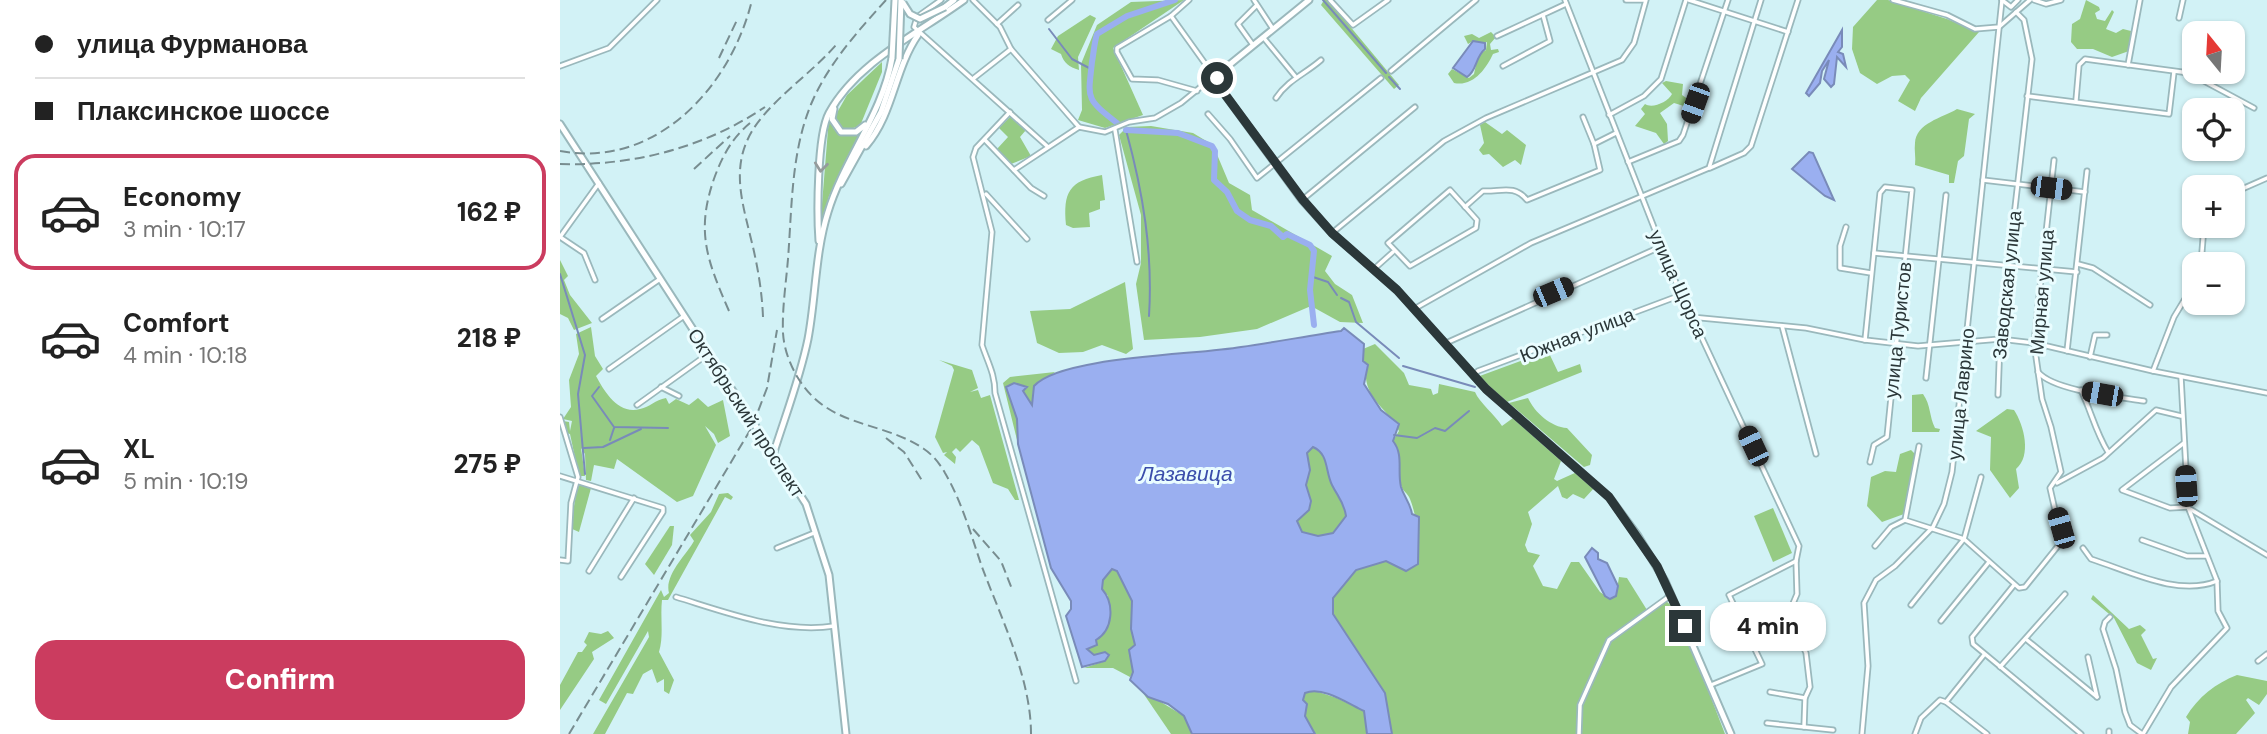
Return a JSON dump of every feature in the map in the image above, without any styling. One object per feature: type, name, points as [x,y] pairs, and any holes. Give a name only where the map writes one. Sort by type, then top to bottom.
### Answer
[{"type":"main road","points":[[819,248],[834,196],[896,59],[895,0]]},
{"type":"main road","points":[[834,196],[881,112],[896,59],[901,0]]},
{"type":"main road","points":[[901,0],[909,14],[920,19],[954,0]]},
{"type":"main road","points":[[774,452],[795,390],[808,337],[819,248],[819,196],[829,113],[879,59],[964,0]]},
{"type":"main road","points":[[1309,0],[1216,77],[1221,89],[1303,200],[1332,233],[1414,309],[1473,376],[1601,489],[1622,514],[1670,592],[1731,734]]},
{"type":"main road","points":[[857,156],[883,122],[908,51],[919,33]]},
{"type":"main road","points":[[837,103],[832,119],[841,132],[856,132],[872,117]]},
{"type":"main road","name":"Октябрьский проспект","points":[[560,124],[802,497],[829,575],[846,734]]},
{"type":"street","points":[[560,66],[609,48],[657,0]]},
{"type":"street","points":[[941,0],[915,20],[914,27],[1047,146]]},
{"type":"street","points":[[973,0],[997,24],[1011,49],[1079,127],[1096,132],[1115,130],[1129,122],[1155,118],[1216,77],[1171,16]]},
{"type":"street","points":[[1048,20],[1072,0]]},
{"type":"street","points":[[1189,0],[1171,16],[1118,48],[1117,52],[1132,79],[1158,80],[1197,91]]},
{"type":"street","points":[[1254,0],[1273,29]]},
{"type":"street","points":[[1330,0],[1353,26],[1388,0]]},
{"type":"street","points":[[1391,71],[1475,0]]},
{"type":"street","points":[[1332,233],[1444,141],[1486,118],[1629,54],[1645,0],[1626,0]]},
{"type":"street","points":[[1609,115],[1644,96],[1661,79],[1688,0],[1788,32]]},
{"type":"street","points":[[1627,162],[1679,141],[1683,135],[1728,0]]},
{"type":"street","points":[[1709,168],[1761,0]]},
{"type":"street","points":[[1414,309],[1531,243],[1744,153],[1751,146],[1798,0]]},
{"type":"street","points":[[1893,0],[1982,29],[1999,27],[2032,0],[2046,4],[2061,0]]},
{"type":"street","points":[[2002,0],[2011,7],[2018,0]]},
{"type":"street","name":"улица Лаврино","points":[[1862,732],[1868,666],[1865,599],[1875,580],[1895,566],[1933,527],[1944,504],[1952,471],[2002,0]]},
{"type":"street","points":[[2128,65],[2140,0]]},
{"type":"street","points":[[2179,18],[2183,0]]},
{"type":"street","points":[[1497,36],[1565,2]]},
{"type":"street","name":"улица Щорса","points":[[1565,2],[1660,247],[1799,546],[1796,561],[1797,594],[1789,613],[1806,653],[1810,687],[1805,698],[1804,727]]},
{"type":"street","points":[[997,24],[1018,5]]},
{"type":"street","points":[[1253,45],[1238,24],[1256,6]]},
{"type":"street","name":"Заводская улица","points":[[1998,395],[2000,339],[2032,59],[2024,20],[2016,12]]},
{"type":"street","points":[[1503,66],[1545,46],[1550,36],[1543,15]]},
{"type":"street","points":[[1263,37],[1296,76]]},
{"type":"street","points":[[974,78],[1011,49]]},
{"type":"street","points":[[1276,98],[1296,76],[1305,74],[1321,60]]},
{"type":"street","points":[[2076,100],[2079,65],[2085,60],[2189,74],[2254,108]]},
{"type":"street","points":[[2026,96],[2076,100],[2169,114],[2175,72]]},
{"type":"street","points":[[1208,114],[1224,131],[1257,178],[1381,78]]},
{"type":"street","points":[[1303,200],[1415,107]]},
{"type":"street","points":[[1010,112],[973,157],[992,232],[982,345],[987,361],[995,371],[995,393],[1076,681]]},
{"type":"street","points":[[1465,206],[1483,191],[1498,192],[1507,188],[1516,190],[1527,200],[1600,170],[1594,144],[1583,117]]},
{"type":"street","points":[[1014,170],[1079,127]]},
{"type":"street","points":[[1115,130],[1137,262]]},
{"type":"street","points":[[1594,144],[1616,133]]},
{"type":"street","points":[[985,140],[1044,196]]},
{"type":"street","name":"Мирная улица","points":[[2014,585],[2025,587],[2062,541],[2050,488],[2055,484],[2060,472],[2058,453],[2042,399],[2034,343],[2054,160]]},
{"type":"street","points":[[2067,351],[2087,171]]},
{"type":"street","points":[[2245,188],[2267,177]]},
{"type":"street","points":[[1983,180],[2085,192]]},
{"type":"street","points":[[595,281],[584,253],[560,237],[599,183]]},
{"type":"street","name":"улица Туристов","points":[[1870,462],[1874,445],[1886,437],[1912,190],[1885,187],[1880,193],[1874,253]]},
{"type":"street","points":[[1450,190],[1465,206],[1477,220],[1476,228],[1410,265],[1393,252],[1388,243],[1450,190]]},
{"type":"street","points":[[984,193],[1027,239]]},
{"type":"street","points":[[1926,378],[1946,195]]},
{"type":"street","points":[[1846,227],[1840,246],[1840,268],[1871,273]]},
{"type":"street","points":[[1444,344],[1660,247]]},
{"type":"street","points":[[1374,270],[1393,252]]},
{"type":"street","points":[[1865,340],[1874,253],[2077,272]]},
{"type":"street","points":[[2078,264],[2093,268],[2150,305]]},
{"type":"street","points":[[602,319],[660,279]]},
{"type":"street","name":"Южная улица","points":[[1473,376],[1478,371],[1681,295]]},
{"type":"street","points":[[2152,372],[2182,304]]},
{"type":"street","points":[[609,369],[684,316]]},
{"type":"street","points":[[1691,317],[1782,326],[1918,346],[2000,339],[2034,343],[2152,372],[2267,393]]},
{"type":"street","points":[[1782,326],[1816,454]]},
{"type":"street","points":[[2090,357],[2095,335],[2107,335]]},
{"type":"street","points":[[637,405],[708,354]]},
{"type":"street","points":[[2037,370],[2043,378],[2081,390],[2144,401]]},
{"type":"street","points":[[2110,617],[2103,625],[2116,669],[2124,712],[2130,725],[2142,734],[2171,687],[2227,628],[2218,611],[2220,590],[2188,507],[2183,443],[2183,377]]},
{"type":"street","points":[[661,387],[679,396]]},
{"type":"street","points":[[2081,390],[2095,420],[2098,436],[2108,452]]},
{"type":"street","points":[[2055,484],[2103,458],[2156,410],[2182,416]]},
{"type":"street","points":[[560,417],[578,482],[571,503],[568,561],[560,560]]},
{"type":"street","points":[[2183,443],[2122,490],[2170,508],[2188,507],[2267,555]]},
{"type":"street","points":[[1905,520],[1919,446]]},
{"type":"street","points":[[560,476],[660,506],[663,512],[621,577]]},
{"type":"street","points":[[1911,605],[1964,539],[1981,477]]},
{"type":"street","points":[[590,569],[634,498]]},
{"type":"street","points":[[1875,546],[1891,527],[1905,520],[1964,539],[2014,585],[1972,637],[1973,644],[2081,734]]},
{"type":"street","points":[[777,548],[816,532]]},
{"type":"street","points":[[2142,540],[2187,556],[2206,556]]},
{"type":"street","points":[[2083,548],[2091,559],[2174,585],[2201,588],[2217,581]]},
{"type":"street","points":[[1712,685],[1762,664],[1729,595],[1796,561]]},
{"type":"street","points":[[1941,621],[1989,562]]},
{"type":"street","points":[[1578,734],[1580,705],[1609,640],[1667,598],[1670,592]]},
{"type":"street","points":[[2000,667],[2065,594]]},
{"type":"street","points":[[676,597],[704,608],[799,627],[834,626]]},
{"type":"street","points":[[2026,640],[2097,697],[2088,657]]},
{"type":"street","points":[[2258,662],[2267,654]]},
{"type":"street","points":[[1946,702],[1984,655]]},
{"type":"street","points":[[1770,692],[1805,698]]},
{"type":"street","points":[[1915,734],[1921,718],[1940,700],[1987,734]]},
{"type":"street","points":[[1767,723],[1833,730]]},
{"type":"green space","points":[[1184,0],[1113,48],[1143,115],[1105,128],[1078,120],[1082,110],[1081,64],[1097,25],[1131,2]]},
{"type":"green space","points":[[1324,0],[1328,0],[1399,85],[1394,89],[1321,5]]},
{"type":"green space","points":[[1877,0],[1888,0],[1979,32],[1921,98],[1915,111],[1898,101],[1910,80],[1905,75],[1892,76],[1877,84],[1860,73],[1852,49],[1853,27]]},
{"type":"green space","points":[[2086,0],[2099,7],[2100,10],[2095,13],[2097,19],[2105,21],[2112,10],[2114,12],[2106,29],[2116,33],[2123,29],[2131,31],[2129,51],[2112,57],[2093,49],[2077,49],[2071,42],[2072,24],[2080,19]]},
{"type":"green space","points":[[1090,15],[1096,18],[1078,57],[1079,70],[1072,68],[1061,54],[1051,49],[1058,36]]},
{"type":"green space","points":[[1491,32],[1496,37],[1490,44],[1491,50],[1498,49],[1499,52],[1493,54],[1483,71],[1473,80],[1454,83],[1448,74],[1452,69],[1469,78],[1474,74],[1478,55],[1486,50],[1487,42],[1482,44],[1473,41],[1468,44],[1464,36],[1472,34],[1479,38]]},
{"type":"green space","points":[[882,62],[882,72],[860,126],[843,131],[834,118],[847,95]]},
{"type":"green space","points":[[1666,81],[1683,84],[1682,95],[1692,102],[1687,107],[1674,103],[1660,113],[1667,124],[1668,141],[1664,144],[1656,133],[1635,126],[1645,114],[1641,109],[1645,104],[1660,104],[1672,94],[1662,83]]},
{"type":"green space","points":[[1957,109],[1975,114],[1969,119],[1964,156],[1958,161],[1954,183],[1949,183],[1949,175],[1915,165],[1915,143],[1916,136],[1925,126]]},
{"type":"green space","points":[[1011,116],[1026,130],[1020,137],[1031,156],[1011,164],[997,149],[1008,137],[999,128]]},
{"type":"green space","points":[[829,117],[834,129],[843,135],[862,131],[829,196],[820,229]]},
{"type":"green space","points":[[1485,122],[1502,134],[1507,130],[1526,145],[1521,165],[1515,160],[1503,167],[1489,154],[1483,155],[1479,150],[1484,143],[1480,125]]},
{"type":"green space","points":[[1151,126],[1193,133],[1213,145],[1229,183],[1250,195],[1252,210],[1332,256],[1325,271],[1335,284],[1352,295],[1363,323],[1340,322],[1311,306],[1257,329],[1200,337],[1144,340],[1136,284],[1141,263],[1141,215],[1119,135],[1127,127]]},
{"type":"green space","points":[[1102,175],[1105,200],[1100,201],[1100,209],[1089,213],[1090,227],[1073,228],[1066,225],[1066,204],[1070,190],[1082,181]]},
{"type":"green space","points":[[560,260],[568,276],[564,280],[570,295],[592,323],[574,330],[568,318],[560,314]]},
{"type":"green space","points":[[1125,282],[1133,349],[1126,354],[1102,345],[1083,352],[1059,353],[1037,343],[1030,311],[1070,309]]},
{"type":"green space","points":[[591,327],[595,356],[603,369],[596,376],[608,395],[619,405],[632,410],[640,409],[666,398],[669,404],[676,399],[689,405],[698,398],[708,407],[723,400],[730,436],[718,443],[714,434],[705,426],[716,445],[693,496],[677,502],[617,459],[614,469],[594,465],[591,481],[586,480],[585,454],[581,448],[585,476],[579,476],[570,434],[566,433],[563,421],[569,422],[570,431],[572,421],[563,419],[571,407],[569,380],[579,354],[576,334]]},
{"type":"green space","points":[[1375,344],[1404,373],[1409,385],[1431,389],[1433,395],[1438,393],[1439,384],[1475,392],[1502,426],[1513,418],[1561,461],[1554,479],[1557,481],[1577,472],[1595,487],[1584,499],[1573,494],[1567,499],[1562,497],[1558,486],[1528,512],[1532,524],[1525,545],[1528,552],[1540,555],[1533,566],[1543,586],[1557,589],[1571,562],[1579,562],[1600,592],[1610,599],[1616,596],[1619,577],[1627,578],[1647,610],[1665,600],[1678,612],[1725,734],[1392,734],[1385,693],[1333,615],[1333,598],[1356,570],[1386,561],[1406,571],[1418,564],[1414,514],[1409,497],[1402,487],[1393,441],[1399,431],[1367,385],[1363,349]]},
{"type":"green space","points":[[1548,351],[1558,372],[1580,364],[1582,372],[1507,402],[1477,377]]},
{"type":"green space","points":[[939,360],[972,370],[978,388],[970,392],[978,390],[981,398],[990,395],[1019,500],[1015,500],[1008,489],[993,483],[979,446],[972,440],[960,452],[956,448],[952,452],[956,457],[955,464],[944,455],[947,452],[943,453],[935,437],[954,370],[952,366]]},
{"type":"green space","points":[[1055,372],[1033,391],[1032,405],[1023,391],[1027,388],[1006,387],[1017,419],[1018,444],[1003,383],[1010,377]]},
{"type":"green space","points":[[1923,394],[1933,424],[1940,429],[1939,432],[1912,432],[1912,395]]},
{"type":"green space","points":[[1528,398],[1544,418],[1567,428],[1592,455],[1590,465],[1584,467],[1509,403]]},
{"type":"green space","points":[[2007,409],[2014,410],[2018,416],[2025,440],[2024,456],[2016,469],[2019,488],[2010,498],[1990,470],[1991,437],[1976,431]]},
{"type":"green space","points":[[1313,447],[1324,458],[1330,480],[1346,516],[1333,533],[1318,536],[1302,532],[1297,521],[1309,510],[1311,502],[1306,485],[1310,470],[1307,453]]},
{"type":"green space","points":[[1911,450],[1915,454],[1904,514],[1882,522],[1867,506],[1871,477],[1885,471],[1896,472],[1900,454]]},
{"type":"green space","points":[[578,484],[591,488],[579,532],[570,528]]},
{"type":"green space","points":[[728,493],[733,497],[731,500],[725,497],[668,600],[662,600],[659,652],[674,680],[669,694],[664,691],[664,679],[657,683],[652,669],[643,674],[633,694],[627,693],[605,734],[593,734],[649,637],[648,631],[606,704],[599,700],[661,590],[664,597],[669,593],[668,586],[673,572],[694,541],[690,535],[711,512],[719,494]]},
{"type":"green space","points":[[1773,508],[1792,553],[1773,562],[1754,516]]},
{"type":"green space","points":[[670,526],[674,526],[672,545],[654,575],[645,564]]},
{"type":"green space","points":[[1112,569],[1117,571],[1132,601],[1131,629],[1135,645],[1129,650],[1133,672],[1130,677],[1113,668],[1084,668],[1102,662],[1105,652],[1094,655],[1087,649],[1096,640],[1108,596],[1102,589],[1103,580]]},
{"type":"green space","points":[[2093,595],[2129,629],[2140,625],[2146,630],[2141,635],[2153,659],[2157,658],[2151,670],[2137,663],[2114,618],[2091,599]]},
{"type":"green space","points":[[608,631],[614,638],[592,652],[594,659],[560,710],[560,685],[578,652],[582,652],[587,645],[584,642],[589,632],[601,634]]},
{"type":"green space","points":[[2237,675],[2267,681],[2267,694],[2259,705],[2248,698],[2246,700],[2255,713],[2236,734],[2188,734],[2190,722],[2186,717],[2196,703],[2222,682]]},
{"type":"green space","points":[[1141,690],[1184,716],[1192,734],[1171,734]]},
{"type":"green space","points":[[1312,690],[1364,711],[1367,734],[1315,734],[1305,716],[1307,704],[1303,700],[1305,693]]},
{"type":"water","points":[[1842,30],[1842,47],[1838,52],[1843,54],[1846,67],[1837,57],[1834,84],[1831,87],[1824,79],[1829,60],[1822,71],[1820,83],[1809,96],[1806,93]]},
{"type":"water","points":[[1473,41],[1485,43],[1485,49],[1467,77],[1453,68]]},
{"type":"water","points":[[1809,152],[1813,153],[1834,200],[1825,196],[1792,169]]},
{"type":"water","name":"Лазавица","points":[[1344,328],[1364,344],[1363,361],[1368,365],[1364,384],[1381,410],[1399,424],[1393,441],[1399,457],[1401,487],[1412,514],[1419,517],[1418,564],[1406,571],[1386,561],[1356,570],[1333,598],[1333,614],[1385,693],[1392,734],[1367,734],[1364,711],[1335,696],[1312,691],[1305,693],[1303,700],[1307,704],[1305,716],[1315,734],[1192,734],[1184,716],[1168,704],[1148,697],[1130,680],[1133,672],[1129,650],[1135,645],[1131,629],[1132,601],[1117,571],[1112,569],[1103,580],[1102,589],[1109,602],[1109,623],[1102,636],[1096,640],[1097,645],[1087,649],[1094,655],[1105,652],[1109,655],[1105,661],[1082,667],[1066,616],[1071,609],[1071,601],[1051,568],[1018,444],[1017,419],[1006,387],[1014,383],[1027,387],[1023,391],[1032,405],[1034,386],[1049,376],[1072,368],[1131,358],[1221,350],[1341,331]],"holes":[[[1313,447],[1324,458],[1330,480],[1346,516],[1333,533],[1318,536],[1302,532],[1297,521],[1309,510],[1311,501],[1306,485],[1310,470],[1307,453]]]},
{"type":"water","points":[[1592,548],[1598,553],[1598,559],[1607,563],[1618,586],[1616,596],[1610,599],[1605,596],[1585,557]]},
{"type":"waterway","name":"Лазавица","points":[[1117,123],[1099,108],[1091,97],[1091,74],[1097,34],[1127,16],[1175,0]]},
{"type":"waterway","points":[[1323,0],[1386,73]]},
{"type":"waterway","points":[[1049,29],[1072,59],[1091,69]]},
{"type":"waterway","points":[[1389,77],[1400,89]]},
{"type":"waterway","points":[[1126,130],[1137,176],[1148,245],[1149,316]]},
{"type":"waterway","name":"Лазавица","points":[[1126,130],[1178,133],[1212,146],[1215,151],[1214,180],[1227,192],[1237,211],[1250,220],[1271,226],[1283,237],[1287,234],[1310,245],[1314,251],[1310,290],[1314,325]]},
{"type":"waterway","points":[[560,274],[585,355],[578,394],[585,474]]},
{"type":"waterway","points":[[1313,277],[1328,282],[1337,295]]},
{"type":"waterway","points":[[1341,298],[1349,302],[1356,322],[1399,358]]},
{"type":"waterway","points":[[1403,366],[1475,387]]},
{"type":"waterway","points":[[599,387],[592,396],[614,427],[668,428]]},
{"type":"waterway","points":[[1502,400],[1541,433]]},
{"type":"waterway","points":[[1394,435],[1417,438],[1435,428],[1445,431],[1469,411]]},
{"type":"waterway","points":[[610,440],[614,428]]},
{"type":"waterway","points":[[584,448],[603,447],[641,429]]},
{"type":"waterway","points":[[1546,437],[1555,445]]},
{"type":"railway","points":[[560,151],[595,153],[628,147],[657,134],[684,115],[707,91],[727,63],[742,32],[752,0]]},
{"type":"railway","points":[[886,0],[836,61],[819,88],[805,121],[794,179],[783,315],[785,345],[798,378],[825,407],[857,422],[908,440],[927,451],[943,470],[961,507],[1014,649],[1026,691],[1031,734]]},
{"type":"railway","points":[[719,58],[737,20]]},
{"type":"railway","points":[[763,317],[758,271],[741,194],[741,163],[745,147],[763,116],[836,45]]},
{"type":"railway","points":[[560,164],[614,162],[667,152],[718,133],[765,107]]},
{"type":"railway","points":[[729,311],[706,245],[706,213],[721,161],[733,141],[750,123]]},
{"type":"railway","points":[[694,169],[730,136]]},
{"type":"railway","points":[[569,734],[752,427],[767,388],[777,330]]},
{"type":"railway","points":[[886,438],[904,452],[923,482]]},
{"type":"railway","points":[[973,529],[1001,561],[1012,589]]},
{"type":"route","points":[[1217,78],[1221,89],[1316,216],[1397,290],[1486,389],[1609,497],[1657,566],[1685,626]]}]
